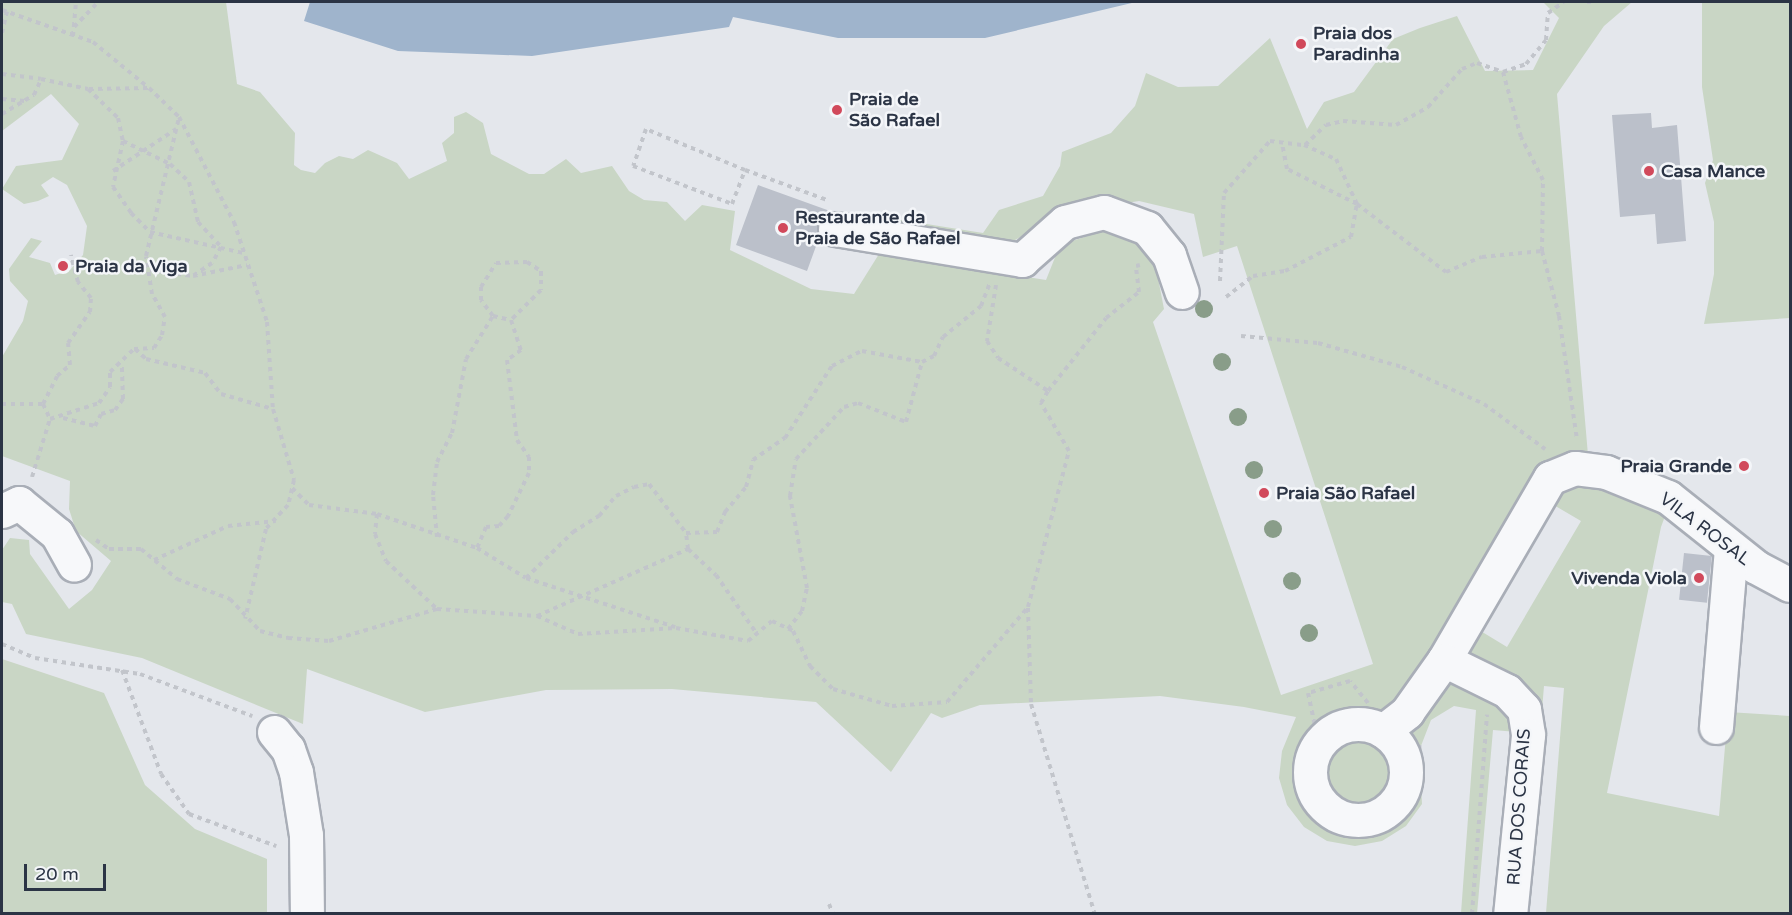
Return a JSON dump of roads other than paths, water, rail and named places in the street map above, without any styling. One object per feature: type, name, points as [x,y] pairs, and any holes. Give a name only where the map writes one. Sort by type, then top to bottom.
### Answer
[{"type":"street","points":[[835,229],[1022,260],[1065,222],[1104,212],[1147,228],[1169,255],[1182,292]]},
{"type":"street","name":"VILA ROSAL","points":[[1444,660],[1550,467],[1606,472],[1668,497],[1731,549],[1791,585]]},
{"type":"street","points":[[10,507],[57,534],[74,565]]},
{"type":"street","points":[[1716,727],[1731,549]]},
{"type":"street","points":[[1383,731],[1407,712],[1444,660]]},
{"type":"street","name":"RUA DOS CORAIS","points":[[1444,660],[1507,691],[1524,709],[1528,735],[1510,914]]},
{"type":"street","points":[[274,732],[288,749],[296,772],[306,853],[307,914]]},
{"type":"water","points":[[310,2],[1136,2],[985,38],[838,38],[733,17],[729,27],[532,56],[398,51],[304,21]]},
{"type":"place","name":"Praia dos Paradinha","points":[[1301,44]]},
{"type":"place","name":"Praia de São Rafael","points":[[837,110]]},
{"type":"place","name":"Casa Mance","points":[[1649,171]]},
{"type":"place","name":"Restaurante da Praia de São Rafael","points":[[783,228]]},
{"type":"place","name":"Praia da Viga","points":[[63,266]]},
{"type":"place","name":"Praia Grande","points":[[1744,466]]},
{"type":"place","name":"Praia São Rafael","points":[[1264,493]]},
{"type":"place","name":"Vivenda Viola","points":[[1699,578]]}]
